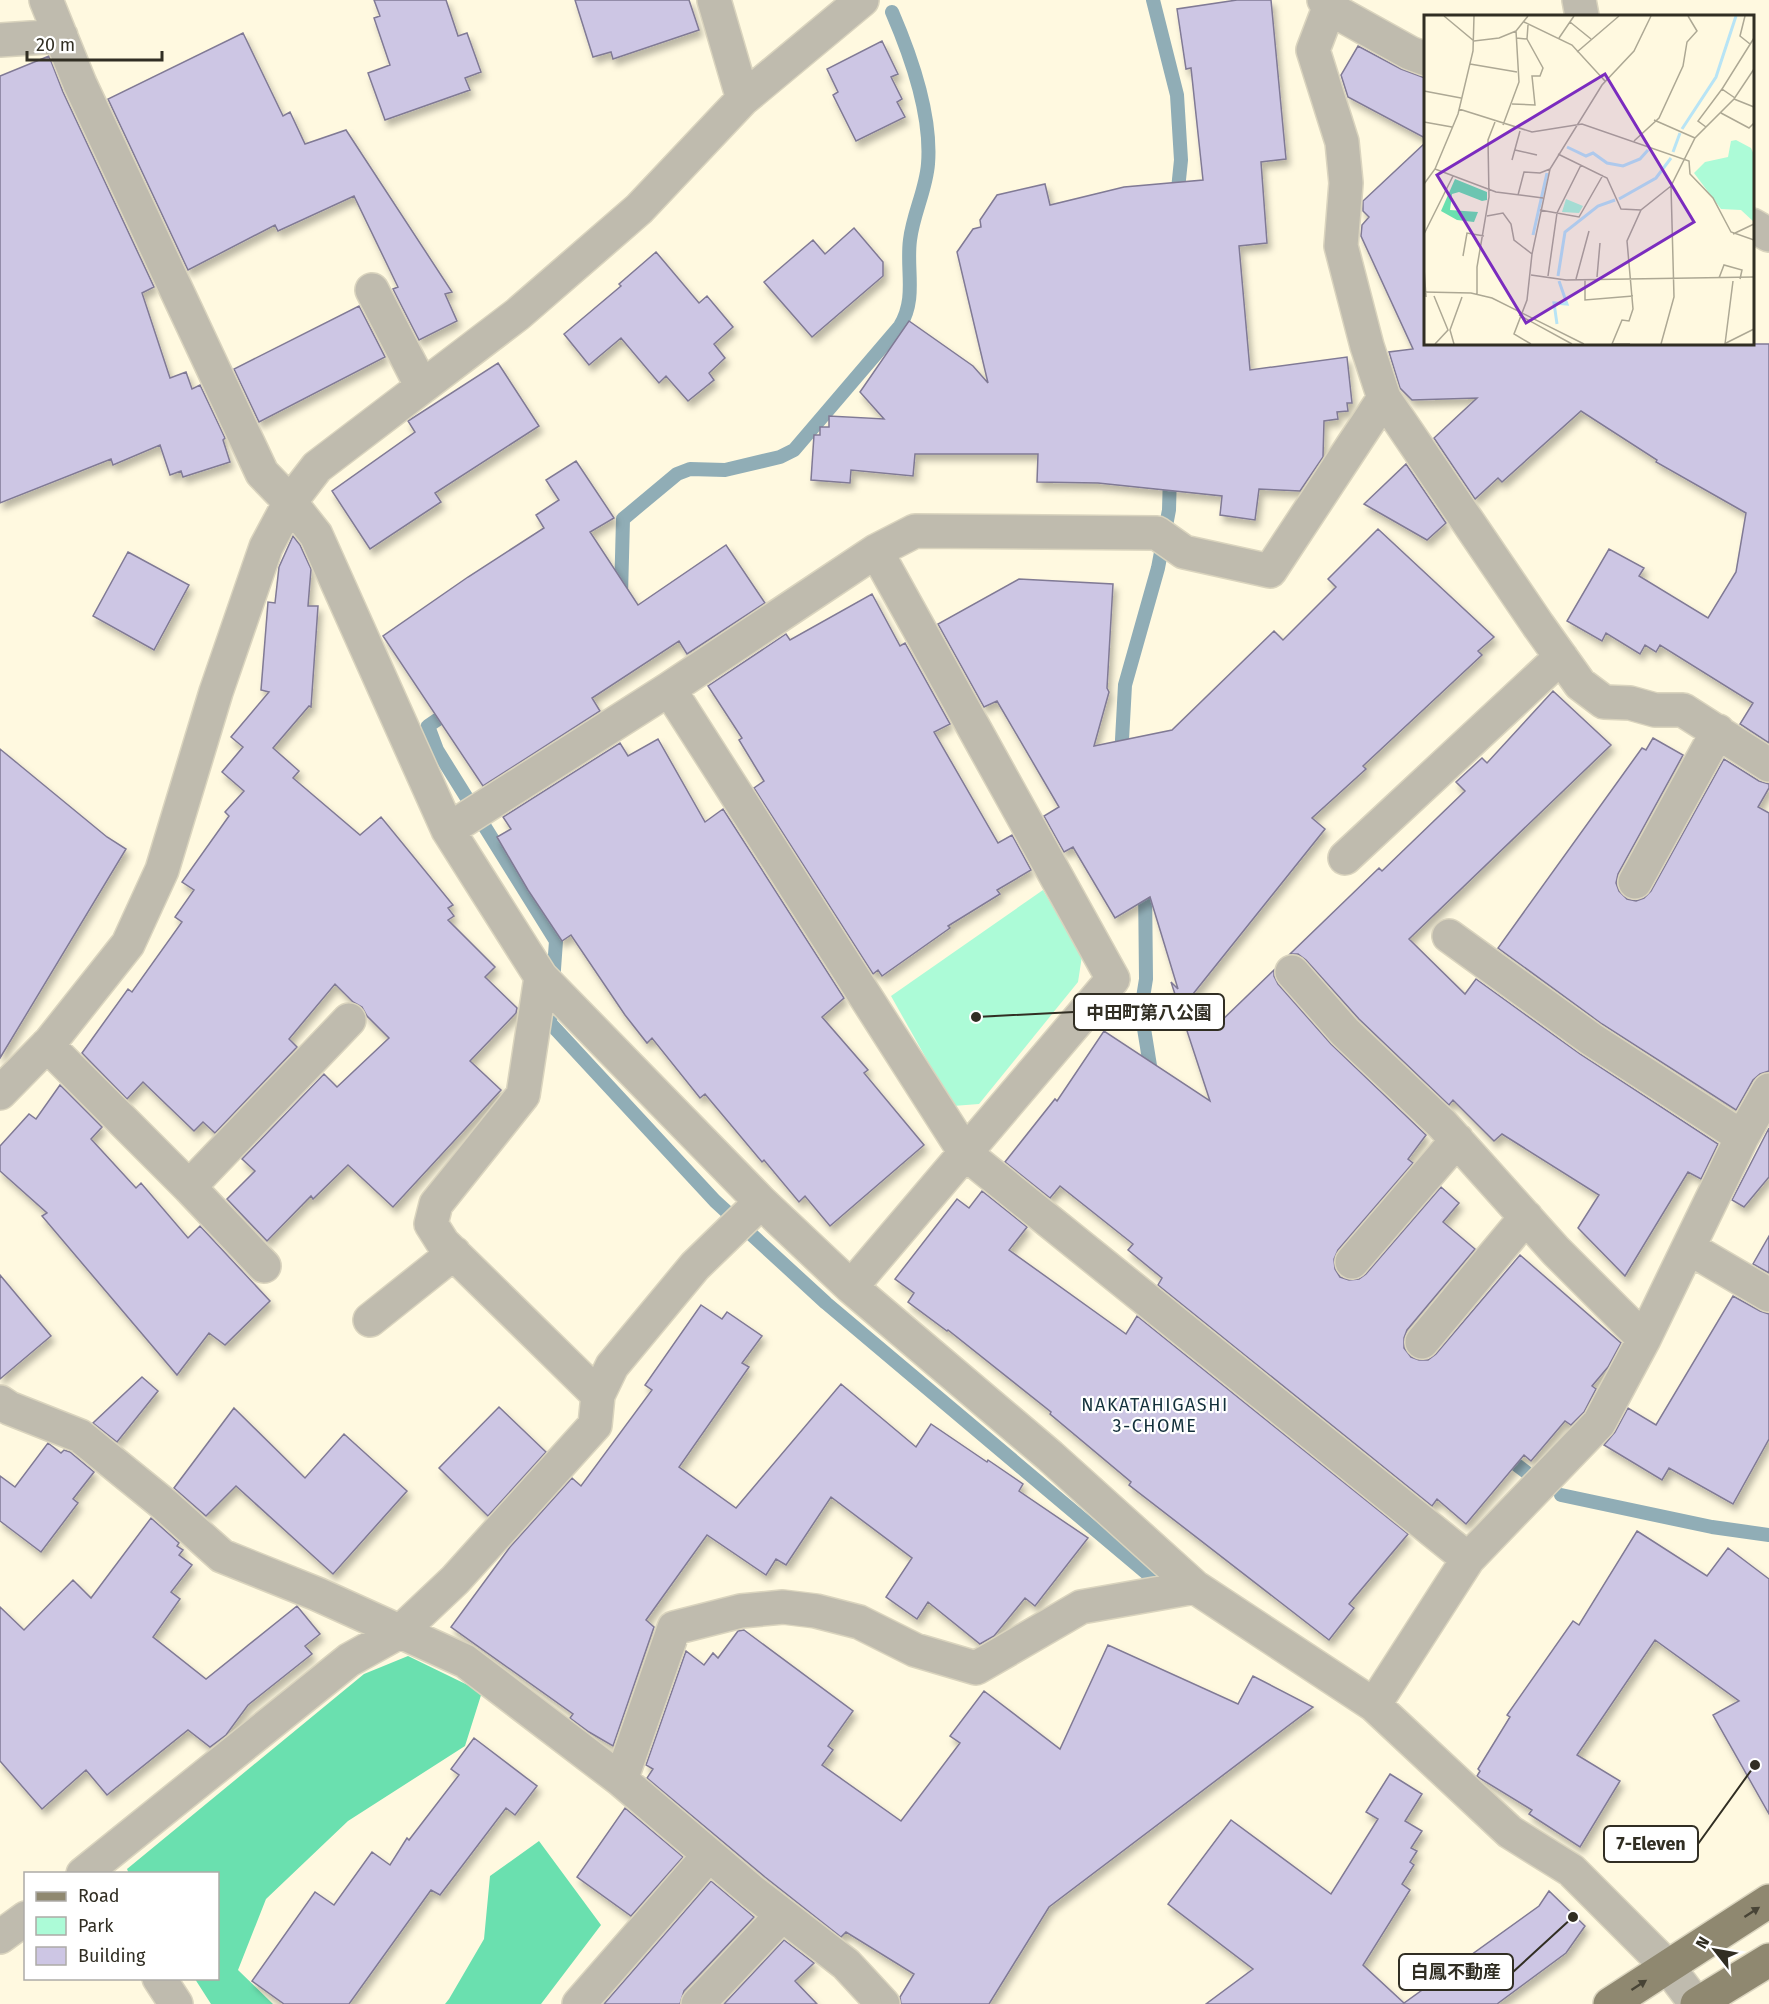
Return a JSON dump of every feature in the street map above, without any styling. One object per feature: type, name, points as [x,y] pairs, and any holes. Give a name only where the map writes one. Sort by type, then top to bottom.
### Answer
[{"type":"main road","points":[[1610,2004],[1769,1901]]},
{"type":"main road","points":[[1696,2004],[1769,1960]]},
{"type":"street","points":[[46,0],[80,84],[262,473],[290,502],[316,535],[448,830],[542,977],[761,1202],[851,1287],[1050,1456],[1195,1587],[1374,1705],[1510,1832],[1572,1870],[1668,1967],[1696,2004]]},
{"type":"street","points":[[714,0],[743,99]]},
{"type":"street","points":[[0,1093],[47,1046],[128,944],[162,870],[216,692],[266,547],[290,502],[317,467],[518,314],[639,208],[743,99],[862,0]]},
{"type":"street","points":[[1579,0],[1582,15]]},
{"type":"street","points":[[1424,58],[1410,53],[1326,4],[1313,50],[1342,142],[1346,183],[1341,246],[1383,398],[1580,684],[1604,702],[1630,703],[1655,710],[1683,710],[1769,765]]},
{"type":"street","points":[[0,40],[61,36]]},
{"type":"street","points":[[1754,226],[1769,235]]},
{"type":"street","points":[[372,290],[422,387]]},
{"type":"street","points":[[448,830],[669,689],[876,551],[915,531],[1157,533],[1184,552],[1270,571],[1383,398]]},
{"type":"street","points":[[851,1287],[1113,979],[876,551]]},
{"type":"street","points":[[1345,858],[1561,657]]},
{"type":"street","points":[[669,689],[966,1154],[1468,1559]]},
{"type":"street","points":[[1635,882],[1718,731]]},
{"type":"street","points":[[1449,936],[1591,1039],[1742,1137]]},
{"type":"street","points":[[1292,972],[1345,1032],[1442,1124],[1556,1251],[1644,1339]]},
{"type":"street","points":[[542,977],[523,1095],[436,1204],[431,1224],[443,1243],[598,1395]]},
{"type":"street","points":[[189,1187],[349,1020]]},
{"type":"street","points":[[47,1046],[189,1187],[264,1266]]},
{"type":"street","points":[[1374,1705],[1468,1559],[1599,1423],[1644,1339],[1742,1137],[1769,1090]]},
{"type":"street","points":[[1352,1262],[1457,1140]]},
{"type":"street","points":[[88,1872],[349,1660],[400,1631],[455,1580],[595,1425],[598,1395],[612,1366],[695,1266],[761,1202]]},
{"type":"street","points":[[1422,1342],[1526,1217]]},
{"type":"street","points":[[1689,1248],[1769,1295]]},
{"type":"street","points":[[370,1320],[454,1253]]},
{"type":"street","points":[[0,1402],[9,1408],[80,1436],[165,1505],[222,1556],[316,1594],[465,1661],[621,1780],[782,1915],[846,1964],[883,2004]]},
{"type":"street","points":[[621,1780],[674,1628],[741,1611],[783,1607],[816,1611],[859,1622],[915,1650],[976,1668],[1082,1607],[1195,1587]]},
{"type":"street","points":[[579,2004],[709,1855]]},
{"type":"street","points":[[698,2004],[782,1915]]},
{"type":"street","points":[[0,1937],[24,1919]]},
{"type":"street","points":[[160,1980],[176,2004]]},
{"type":"green space","points":[[1043,890],[1082,956],[1078,982],[979,1104],[953,1106],[891,996]]},
{"type":"green space","points":[[408,1656],[482,1692],[465,1746],[348,1821],[266,1899],[238,1970],[273,2004],[211,2004],[196,1980],[219,1980],[219,1872],[128,1872],[127,1869],[364,1674]]},
{"type":"green space","points":[[539,1841],[601,1925],[541,2004],[445,2004],[484,1939],[490,1876]]},
{"type":"building","points":[[374,0],[446,0],[458,36],[467,33],[481,72],[465,78],[470,90],[385,120],[368,73],[390,65],[374,18],[380,16]]},
{"type":"building","points":[[575,0],[689,0],[699,30],[613,59],[611,52],[593,57]]},
{"type":"building","points":[[1237,0],[1271,0],[1286,159],[1261,162],[1267,243],[1239,246],[1250,370],[1347,357],[1352,403],[1347,403],[1348,411],[1337,412],[1338,419],[1324,421],[1323,457],[1300,491],[1259,489],[1255,520],[1220,515],[1222,496],[1098,483],[1037,482],[1038,454],[915,454],[913,476],[851,470],[850,483],[811,480],[814,435],[820,435],[820,427],[829,427],[829,416],[884,419],[860,392],[909,321],[973,366],[988,383],[957,252],[973,229],[981,227],[980,220],[997,195],[1045,184],[1050,205],[1124,187],[1203,180],[1191,68],[1186,69],[1177,9]]},
{"type":"building","points":[[243,33],[283,116],[290,112],[305,144],[346,130],[452,292],[445,294],[457,321],[419,340],[393,289],[398,287],[354,196],[278,231],[275,225],[188,270],[108,99]]},
{"type":"building","points":[[882,41],[898,74],[891,77],[902,99],[897,102],[905,117],[856,141],[833,95],[838,92],[827,69]]},
{"type":"building","points":[[1358,46],[1401,69],[1424,78],[1424,137],[1348,97],[1341,75]]},
{"type":"building","points":[[49,56],[63,92],[154,287],[142,293],[170,378],[186,372],[192,389],[200,385],[225,438],[223,440],[230,462],[183,477],[181,471],[170,475],[160,445],[113,465],[111,459],[0,503],[0,76]]},
{"type":"building","points":[[1424,144],[1424,345],[1769,344],[1769,743],[1740,724],[1753,703],[1660,645],[1656,652],[1645,645],[1640,654],[1606,633],[1602,641],[1567,621],[1609,549],[1644,568],[1639,576],[1708,618],[1736,572],[1746,513],[1656,462],[1657,460],[1581,411],[1502,482],[1498,478],[1475,499],[1434,438],[1477,398],[1412,400],[1400,388],[1389,352],[1413,349],[1361,236],[1362,225],[1369,217],[1363,211],[1363,201]]},
{"type":"building","points":[[854,228],[883,262],[883,276],[812,337],[764,282],[813,240],[825,254]]},
{"type":"building","points":[[656,252],[699,303],[707,296],[733,327],[714,344],[725,358],[709,373],[714,380],[688,401],[666,376],[659,383],[621,338],[589,365],[564,334],[621,286],[619,284]]},
{"type":"building","points":[[359,306],[385,357],[259,422],[234,369]]},
{"type":"building","points":[[498,363],[539,426],[435,493],[441,502],[370,549],[332,491],[415,432],[408,421]]},
{"type":"building","points":[[576,461],[614,518],[590,532],[638,605],[726,545],[765,603],[687,654],[679,641],[592,698],[600,711],[483,786],[383,636],[544,528],[536,515],[559,500],[546,480]]},
{"type":"building","points":[[1406,464],[1446,523],[1427,540],[1364,504]]},
{"type":"building","points":[[1378,529],[1494,637],[1478,651],[1482,655],[1363,766],[1366,769],[1312,818],[1325,829],[1189,999],[1217,1025],[1274,970],[1278,984],[1331,1044],[1426,1135],[1408,1159],[1413,1163],[1338,1250],[1334,1259],[1335,1269],[1340,1277],[1349,1280],[1359,1279],[1366,1274],[1441,1187],[1459,1203],[1443,1222],[1475,1249],[1407,1330],[1404,1348],[1411,1357],[1428,1360],[1436,1354],[1520,1255],[1621,1343],[1608,1367],[1592,1386],[1596,1389],[1584,1412],[1571,1425],[1565,1421],[1531,1461],[1524,1455],[1466,1524],[1437,1499],[1432,1506],[1158,1285],[1162,1278],[1128,1250],[1133,1244],[1060,1186],[1050,1198],[1005,1162],[1055,1099],[1057,1101],[1104,1031],[1210,1101],[1171,982],[1178,989],[1150,897],[1115,918],[1073,847],[1064,852],[1044,816],[1059,807],[997,701],[984,707],[938,624],[1019,579],[1113,584],[1107,688],[1109,692],[1094,746],[1172,730],[1274,631],[1283,640],[1336,587],[1328,579]]},
{"type":"building","points":[[293,536],[300,545],[311,569],[308,606],[318,606],[311,707],[309,706],[273,748],[299,771],[293,778],[360,835],[381,817],[453,905],[448,908],[454,916],[448,920],[495,967],[485,977],[517,1008],[516,1013],[470,1061],[501,1090],[393,1207],[348,1165],[313,1199],[311,1196],[267,1241],[227,1199],[255,1171],[242,1159],[324,1074],[337,1087],[389,1038],[367,1016],[362,1007],[353,1002],[335,984],[289,1039],[297,1047],[215,1133],[203,1122],[194,1131],[143,1082],[127,1099],[82,1053],[128,989],[132,992],[182,922],[175,917],[194,890],[182,882],[229,816],[225,812],[244,791],[222,772],[243,747],[231,737],[269,692],[261,690],[268,602],[275,603],[279,567]]},
{"type":"building","points":[[128,552],[189,585],[154,650],[93,616]]},
{"type":"building","points":[[872,594],[900,646],[905,643],[950,724],[934,732],[998,843],[1012,835],[1031,870],[997,890],[1000,894],[948,926],[950,928],[882,976],[878,970],[873,974],[754,788],[764,781],[739,740],[742,738],[708,686],[786,634],[790,640]]},
{"type":"building","points":[[1553,691],[1611,745],[1409,939],[1465,994],[1476,979],[1580,1054],[1718,1144],[1701,1179],[1688,1172],[1625,1276],[1578,1228],[1599,1195],[1502,1134],[1494,1141],[1453,1100],[1449,1105],[1359,1019],[1306,960],[1298,954],[1290,954],[1379,868],[1382,871],[1465,791],[1456,782],[1482,758],[1487,763]]},
{"type":"building","points":[[1653,738],[1683,755],[1618,874],[1616,883],[1619,891],[1627,899],[1636,901],[1644,898],[1651,891],[1724,759],[1759,781],[1769,784],[1758,807],[1769,813],[1769,1071],[1753,1080],[1736,1110],[1602,1024],[1498,948],[1642,748],[1646,750]]},
{"type":"building","points":[[658,739],[705,822],[723,809],[844,998],[822,1017],[868,1070],[864,1073],[924,1145],[830,1226],[805,1196],[799,1202],[705,1094],[700,1098],[652,1038],[647,1043],[625,1015],[571,935],[562,941],[528,890],[497,837],[511,829],[503,817],[620,743],[628,756]]},
{"type":"building","points":[[0,749],[107,837],[126,849],[0,1058]]},
{"type":"building","points":[[60,1085],[102,1127],[91,1139],[136,1188],[141,1183],[188,1238],[200,1226],[270,1301],[225,1345],[209,1333],[177,1375],[42,1216],[47,1213],[0,1171],[0,1146],[29,1114],[36,1119]]},
{"type":"building","points":[[1769,1128],[1769,1177],[1744,1207],[1732,1200]]},
{"type":"building","points":[[982,1191],[1027,1227],[1009,1250],[1126,1334],[1137,1316],[1408,1534],[1349,1604],[1354,1608],[1329,1640],[1129,1485],[1131,1482],[1050,1414],[1051,1412],[948,1330],[908,1302],[914,1293],[895,1279],[957,1199],[969,1208]]},
{"type":"building","points":[[1769,1236],[1769,1273],[1753,1264]]},
{"type":"building","points":[[0,1275],[51,1336],[0,1379]]},
{"type":"building","points":[[1733,1296],[1769,1314],[1769,1439],[1733,1504],[1669,1468],[1662,1480],[1604,1445],[1615,1432],[1628,1408],[1656,1425]]},
{"type":"building","points":[[701,1305],[722,1319],[727,1312],[762,1336],[742,1363],[749,1367],[679,1467],[736,1508],[841,1384],[916,1447],[931,1424],[1023,1484],[1019,1491],[1088,1538],[1035,1606],[1025,1598],[994,1636],[980,1644],[928,1602],[917,1619],[886,1597],[912,1558],[831,1497],[786,1565],[776,1559],[766,1575],[707,1535],[646,1620],[654,1627],[613,1746],[589,1732],[570,1718],[573,1714],[451,1627],[510,1547],[572,1478],[581,1486],[652,1390],[645,1385]]},
{"type":"building","points":[[142,1377],[158,1391],[117,1442],[93,1423]]},
{"type":"building","points":[[499,1407],[546,1452],[488,1516],[439,1468]]},
{"type":"building","points":[[234,1408],[305,1478],[344,1434],[407,1491],[333,1574],[236,1486],[206,1516],[174,1488]]},
{"type":"building","points":[[48,1443],[61,1453],[64,1450],[70,1452],[94,1472],[73,1499],[78,1503],[41,1552],[0,1521],[0,1476],[15,1487]]},
{"type":"building","points":[[151,1518],[179,1543],[177,1546],[183,1550],[179,1555],[192,1565],[171,1592],[180,1599],[153,1637],[206,1679],[297,1606],[320,1634],[305,1646],[312,1654],[248,1705],[226,1735],[210,1747],[188,1730],[107,1795],[86,1770],[42,1809],[0,1761],[0,1607],[24,1630],[73,1580],[91,1598]]},
{"type":"building","points":[[1637,1531],[1707,1576],[1728,1548],[1769,1579],[1769,1814],[1713,1715],[1739,1701],[1655,1640],[1577,1755],[1620,1781],[1580,1847],[1529,1814],[1532,1810],[1477,1776],[1480,1771],[1478,1769],[1510,1717],[1507,1715],[1573,1621],[1579,1625]]},
{"type":"building","points":[[744,1630],[853,1711],[828,1746],[833,1750],[822,1765],[901,1821],[960,1743],[950,1736],[984,1691],[1060,1749],[1108,1645],[1238,1704],[1253,1676],[1313,1707],[1049,1907],[989,2004],[901,2004],[900,1997],[914,1974],[846,1932],[841,1937],[647,1778],[653,1769],[646,1765],[686,1651],[704,1665],[713,1653],[718,1658],[738,1631]]},
{"type":"building","points":[[474,1738],[537,1786],[515,1815],[506,1808],[440,1895],[431,1890],[349,2004],[284,2004],[252,1981],[315,1892],[334,1905],[372,1852],[390,1865],[407,1838],[409,1840],[459,1775],[451,1769]]},
{"type":"building","points":[[1390,1774],[1422,1794],[1405,1821],[1422,1831],[1411,1848],[1417,1851],[1410,1862],[1414,1865],[1402,1884],[1410,1890],[1363,1965],[1404,2003],[1539,1906],[1549,1891],[1585,1926],[1566,1953],[1497,2004],[1206,2004],[1253,1969],[1168,1904],[1231,1820],[1331,1894],[1378,1819],[1366,1812]]},
{"type":"building","points":[[625,1808],[683,1857],[631,1916],[577,1877]]},
{"type":"building","points":[[711,1881],[754,1917],[684,1991],[680,2004],[604,2004]]},
{"type":"building","points":[[784,1940],[814,1963],[795,1981],[817,2004],[724,2004]]},
{"type":"waterway","points":[[1153,0],[1177,95],[1181,160],[1177,199]]},
{"type":"waterway","points":[[618,597],[621,595],[623,519],[677,474],[690,469],[725,470],[780,457],[794,450],[900,326],[910,294],[910,240],[927,174],[928,145],[927,126],[919,86],[892,12]]},
{"type":"waterway","points":[[1121,758],[1125,685],[1158,568],[1169,510],[1170,474]]},
{"type":"waterway","points":[[453,709],[428,726],[437,750],[556,941],[553,983]]},
{"type":"waterway","points":[[1145,883],[1146,979],[1141,1010],[1152,1078]]},
{"type":"waterway","points":[[551,1005],[550,1023],[715,1201],[826,1303],[1150,1576]]},
{"type":"waterway","points":[[1501,1453],[1526,1472]]},
{"type":"waterway","points":[[1561,1495],[1712,1527],[1769,1535]]},
{"type":"place","name":"中田町第八公園","points":[[976,1017]]},
{"type":"place","name":"7-Eleven","points":[[1755,1765]]},
{"type":"place","name":"白鳳不動産","points":[[1573,1917]]},
{"type":"district","name":"NAKATAHIGASHI 3-CHOME","points":[[1155,1415]]}]
